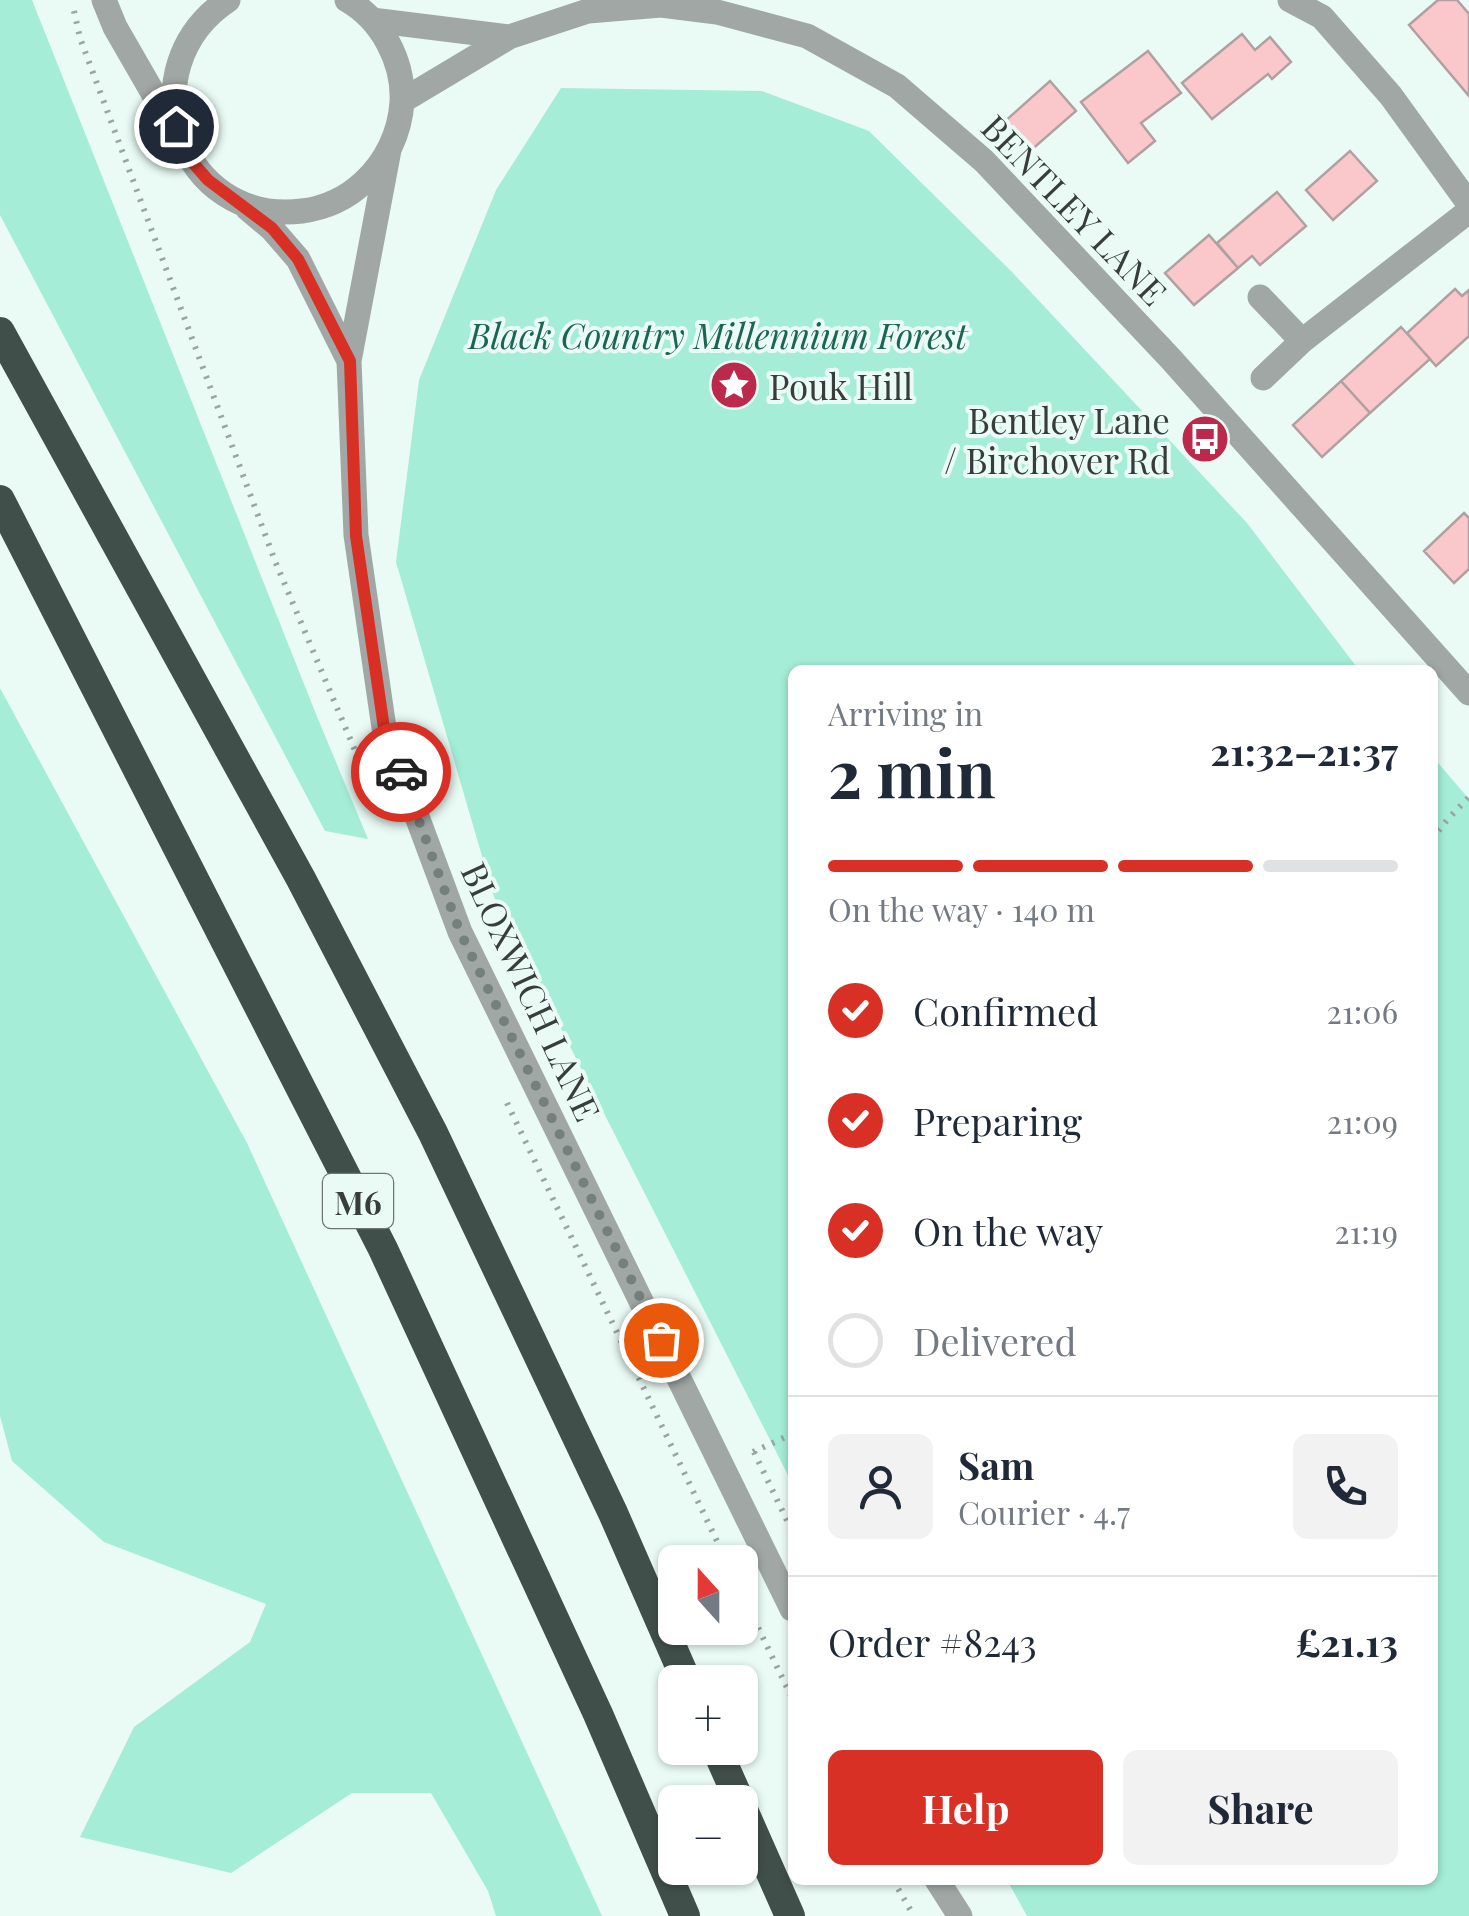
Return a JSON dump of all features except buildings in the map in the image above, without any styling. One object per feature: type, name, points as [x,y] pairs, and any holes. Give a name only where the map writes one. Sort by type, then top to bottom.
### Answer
[{"type":"highway","points":[[0,332],[300,878],[433,1134],[679,1665]]},
{"type":"highway","name":"M6","points":[[0,500],[383,1249],[598,1714],[685,1916]]},
{"type":"highway","points":[[758,1844],[790,1916]]},
{"type":"street","points":[[104,0],[184,148]]},
{"type":"street","points":[[184,148],[173,107],[179,61],[200,23],[228,0]]},
{"type":"street","points":[[1262,378],[1302,341],[1469,208],[1391,96],[1322,17],[1294,0]]},
{"type":"street","name":"BENTLEY LANE","points":[[402,101],[509,37],[588,11],[661,5],[718,6],[806,36],[896,86],[984,160],[1170,358],[1467,687]]},
{"type":"street","points":[[356,6],[392,52],[402,101]]},
{"type":"street","name":"BENTLEY LANE","points":[[356,6],[509,37]]},
{"type":"street","name":"BLOXWICH LANE","points":[[402,101],[389,150],[350,361],[356,536],[384,728],[460,932],[788,1601]]},
{"type":"street","name":"BLOXWICH LANE","points":[[184,148],[208,180],[272,228],[298,259],[350,361]]},
{"type":"street","points":[[238,201],[291,212],[331,203],[359,186],[389,150]]},
{"type":"street","points":[[1260,297],[1302,341]]},
{"type":"street","points":[[940,1885],[960,1916]]},
{"type":"path","points":[[1438,831],[1469,798]]},
{"type":"path","points":[[788,1436],[754,1452],[788,1523]]},
{"type":"path","points":[[758,1627],[788,1690]]},
{"type":"path","points":[[896,1885],[914,1916]]},
{"type":"green space","points":[[0,0],[32,0],[368,839],[325,831],[0,215]]},
{"type":"green space","name":"Black Country Millennium Forest","points":[[561,88],[762,91],[869,131],[1012,272],[1247,523],[1355,665],[788,665],[788,1475],[494,897],[396,562],[419,380],[496,190]]},
{"type":"green space","points":[[0,688],[247,1143],[602,1916],[496,1916],[488,1891],[431,1793],[352,1793],[231,1873],[80,1837],[134,1727],[250,1642],[266,1604],[104,1542],[12,1461],[0,1416]]},
{"type":"green space","points":[[1438,763],[1469,799],[1469,1916],[1027,1916],[1010,1885],[1438,1885]]},
{"type":"way so far","points":[[401,772],[460,932],[661,1340]]},
{"type":"place","name":"Pouk Hill","points":[[734,385]]},
{"type":"place","name":"Bentley Lane / Birchover Rd","points":[[1205,439]]},
{"type":"route","points":[[176,126],[184,148],[208,180],[272,228],[298,259],[350,361],[356,536],[384,728],[401,772]]}]
